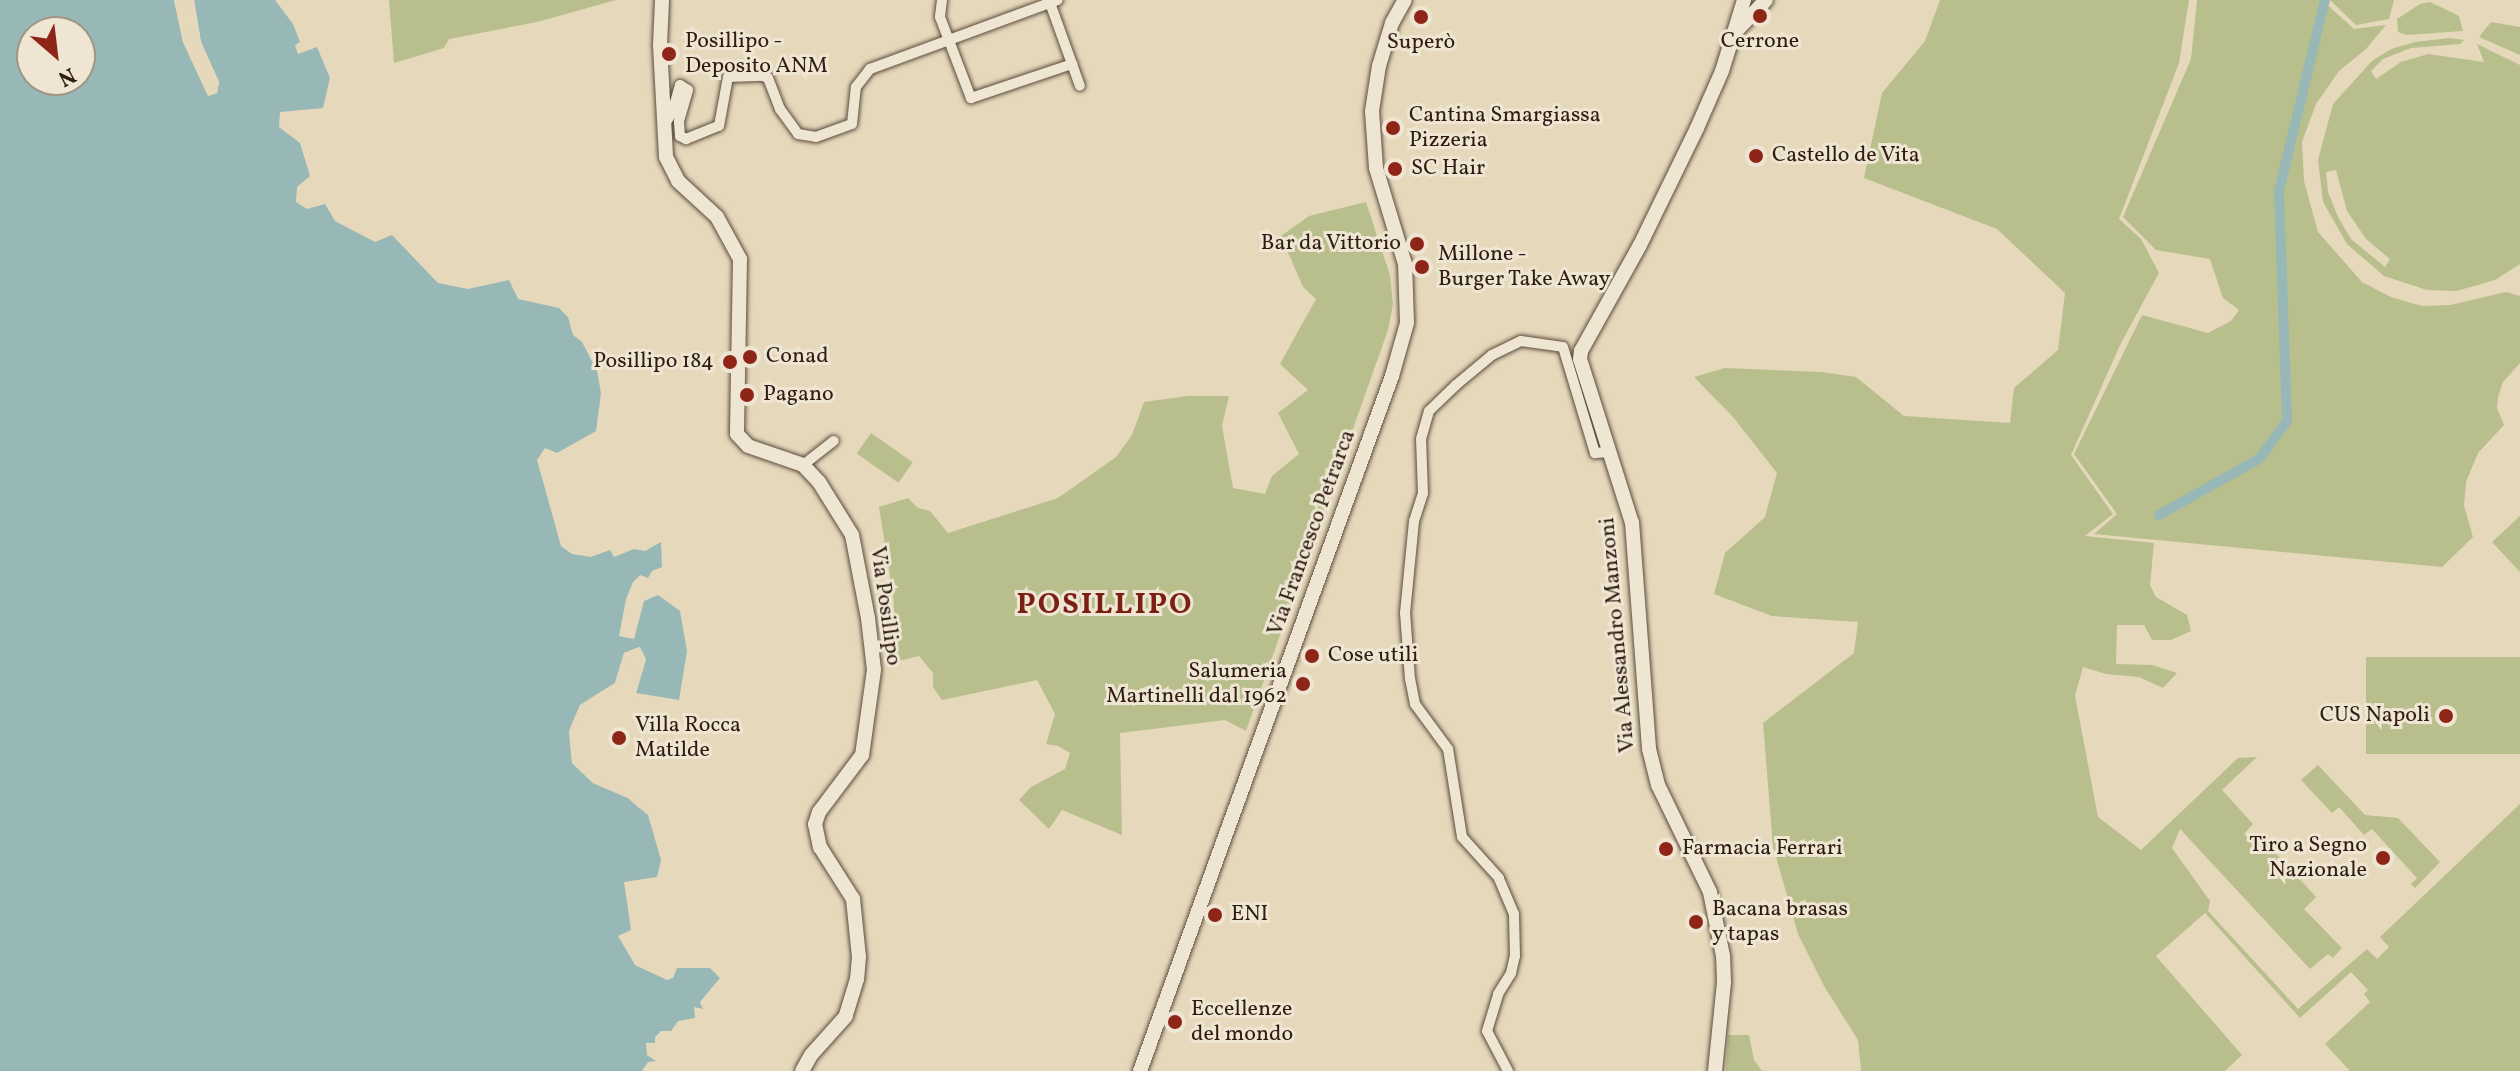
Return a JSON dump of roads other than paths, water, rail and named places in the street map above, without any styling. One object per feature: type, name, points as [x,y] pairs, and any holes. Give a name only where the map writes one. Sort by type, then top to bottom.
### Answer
[{"type":"street","points":[[662,0],[666,157],[678,181],[717,217],[738,251],[737,434],[748,446],[803,465],[834,441]]},
{"type":"street","points":[[942,0],[940,17],[971,98],[1072,64]]},
{"type":"street","name":"Via Francesco Petrarca","points":[[1140,1071],[1392,376],[1407,323],[1405,264],[1376,168],[1372,111],[1379,66],[1392,23],[1405,0]]},
{"type":"street","name":"Via Alessandro Manzoni","points":[[1715,1071],[1724,982],[1723,956],[1710,892],[1658,785],[1649,748],[1632,523],[1582,370],[1581,351],[1646,232],[1717,83],[1744,0]]},
{"type":"street","name":"Via Alessandro Manzoni","points":[[1735,33],[1766,0]]},
{"type":"street","points":[[664,125],[672,113],[680,85],[686,85],[688,92],[679,122],[680,136],[686,139],[719,126],[728,77],[763,76],[768,78],[780,109],[798,134],[816,137],[852,124],[856,87],[870,69],[1052,1],[1080,86]]},
{"type":"street","points":[[1508,1071],[1487,1031],[1498,994],[1511,973],[1515,956],[1514,914],[1499,878],[1462,837],[1448,749],[1415,704],[1410,679],[1405,613],[1414,521],[1423,493],[1421,439],[1429,411],[1492,355],[1521,341],[1563,347],[1595,453],[1610,452]]},
{"type":"street","name":"Via Posillipo","points":[[802,1071],[846,1016],[857,979],[859,957],[853,899],[820,847],[815,824],[819,812],[862,755],[874,670],[852,535],[819,482],[803,465]]},
{"type":"water","points":[[0,0],[174,0],[183,42],[208,96],[217,93],[219,82],[201,42],[194,0],[275,0],[293,24],[300,42],[295,45],[298,54],[317,47],[330,78],[323,108],[280,112],[279,127],[300,143],[310,176],[297,187],[296,202],[307,209],[325,204],[335,221],[375,242],[392,235],[438,283],[468,289],[509,280],[518,299],[559,308],[568,317],[573,335],[582,342],[597,371],[601,393],[596,431],[557,453],[545,448],[537,460],[561,546],[572,554],[591,557],[610,550],[614,557],[634,549],[645,551],[661,542],[662,567],[652,571],[648,578],[640,575],[633,582],[626,599],[619,636],[634,639],[644,601],[658,595],[680,611],[687,651],[679,700],[636,693],[646,659],[639,647],[624,653],[615,683],[580,705],[569,731],[572,763],[593,783],[628,798],[648,815],[661,860],[657,877],[624,882],[631,930],[618,936],[635,965],[667,980],[673,978],[677,968],[710,968],[720,978],[700,1002],[703,1009],[694,1007],[695,1018],[678,1021],[671,1031],[661,1031],[655,1037],[655,1043],[646,1043],[647,1055],[656,1061],[648,1062],[642,1071],[0,1071]]},
{"type":"waterway","points":[[2159,515],[2260,458],[2287,421],[2279,191],[2325,0]]},
{"type":"place","name":"Cerrone","points":[[1760,16]]},
{"type":"place","name":"Superò","points":[[1421,17]]},
{"type":"place","name":"Posillipo - Deposito ANM","points":[[669,54]]},
{"type":"place","name":"Cantina Smargiassa Pizzeria","points":[[1393,128]]},
{"type":"place","name":"Castello de Vita","points":[[1756,156]]},
{"type":"place","name":"SC Hair","points":[[1395,169]]},
{"type":"place","name":"Bar da Vittorio","points":[[1417,244]]},
{"type":"place","name":"Millone - Burger Take Away","points":[[1422,267]]},
{"type":"place","name":"Conad","points":[[750,357]]},
{"type":"place","name":"Posillipo 184","points":[[730,362]]},
{"type":"place","name":"Pagano","points":[[747,395]]},
{"type":"place","name":"Cose utili","points":[[1312,656]]},
{"type":"place","name":"Salumeria Martinelli dal 1962","points":[[1303,684]]},
{"type":"place","name":"CUS Napoli","points":[[2446,716]]},
{"type":"place","name":"Villa Rocca Matilde","points":[[619,738]]},
{"type":"place","name":"Farmacia Ferrari","points":[[1666,849]]},
{"type":"place","name":"Tiro a Segno Nazionale","points":[[2383,858]]},
{"type":"place","name":"ENI","points":[[1215,915]]},
{"type":"place","name":"Bacana brasas y tapas","points":[[1696,922]]},
{"type":"place","name":"Eccellenze del mondo","points":[[1175,1022]]},
{"type":"district","name":"POSILLIPO","points":[[1105,605]]}]
